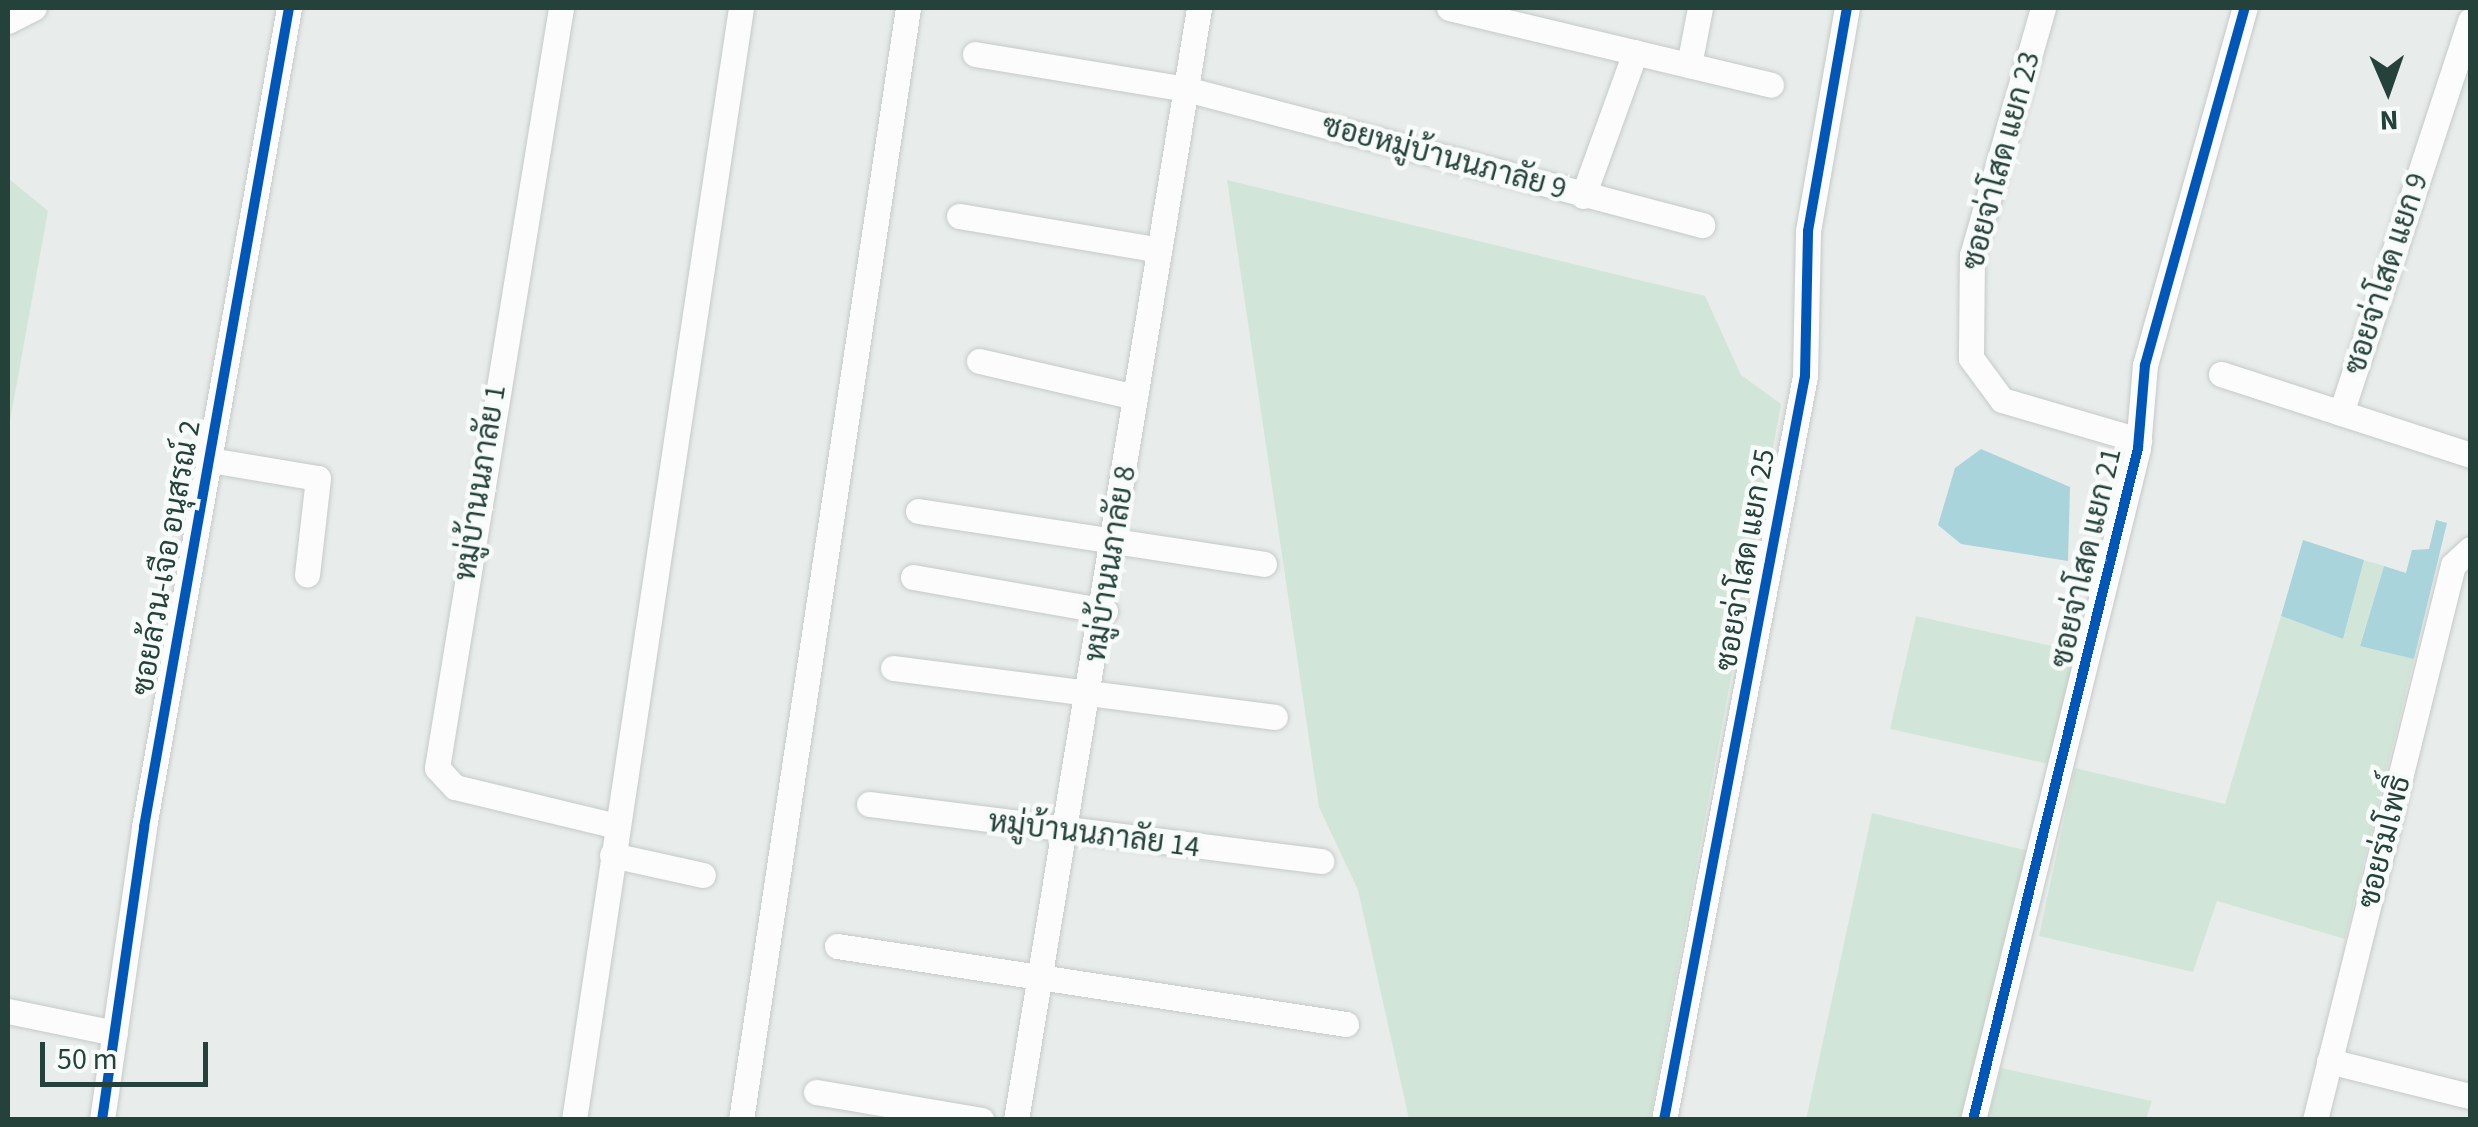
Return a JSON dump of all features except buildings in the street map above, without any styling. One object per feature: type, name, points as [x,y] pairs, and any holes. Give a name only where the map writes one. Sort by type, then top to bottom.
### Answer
[{"type":"street","points":[[8,22],[34,8]]},
{"type":"street","name":"ซอยล้วน-เจือ อนุสรณ์ 2","points":[[102,1120],[289,8]]},
{"type":"street","name":"หมู่บ้านนภาลัย 1","points":[[561,8],[437,768],[455,787],[616,826]]},
{"type":"street","points":[[574,1120],[741,8]]},
{"type":"street","points":[[741,1120],[908,8]]},
{"type":"street","name":"หมู่บ้านนภาลัย 8","points":[[1016,1120],[1070,835],[1117,540],[1135,396],[1200,8]]},
{"type":"street","points":[[1449,8],[1772,85]]},
{"type":"street","points":[[1689,65],[1700,8]]},
{"type":"street","name":"ซอยจ่าโสด แยก 25","points":[[1664,1120],[1805,376],[1812,192],[1847,8]]},
{"type":"street","name":"ซอยจ่าโสด แยก 23","points":[[2043,8],[1972,254],[1971,358],[2002,400],[2139,440]]},
{"type":"street","name":"ซอยจ่าโสด แยก 21","points":[[1972,1120],[2139,440],[2144,365],[2245,8]]},
{"type":"street","name":"ซอยจ่าโสด แยก 9","points":[[2341,413],[2470,21]]},
{"type":"street","points":[[1584,196],[1635,52]]},
{"type":"street","name":"ซอยหมู่บ้านนภาลัย 9","points":[[975,54],[1186,89],[1702,225]]},
{"type":"street","points":[[960,216],[1160,250]]},
{"type":"street","points":[[979,361],[1135,396]]},
{"type":"street","name":"ซอยจ่าโสด แยก 9","points":[[2220,374],[2470,455]]},
{"type":"street","points":[[210,460],[318,478],[307,574]]},
{"type":"street","points":[[918,512],[1264,564]]},
{"type":"street","name":"ซอยร่มโพธิ์","points":[[2315,1120],[2462,557]]},
{"type":"street","points":[[913,577],[1105,611]]},
{"type":"street","points":[[894,668],[1275,718]]},
{"type":"street","name":"หมู่บ้านนภาลัย 14","points":[[868,804],[1070,835],[1321,861]]},
{"type":"street","points":[[612,854],[703,875]]},
{"type":"street","points":[[837,946],[1042,981],[1346,1024]]},
{"type":"street","points":[[8,1012],[115,1032]]},
{"type":"street","points":[[2329,1060],[2467,1102]]},
{"type":"street","points":[[816,1092],[982,1120]]},
{"type":"green space","points":[[8,178],[48,211],[8,432]]},
{"type":"green space","points":[[1227,180],[1705,296],[1741,375],[1781,404],[1650,1119],[1409,1119],[1358,890],[1319,807]]},
{"type":"green space","points":[[2364,560],[2384,566],[2360,645],[2414,659],[2345,939],[2217,901],[2193,972],[2039,936],[2075,768],[2225,804],[2281,616],[2343,639]]},
{"type":"green space","points":[[1916,616],[2079,652],[2053,765],[1890,729]]},
{"type":"green space","points":[[1872,813],[2029,851],[1963,1119],[1806,1120]]},
{"type":"green space","points":[[2001,1068],[2152,1101],[2146,1119],[1988,1119]]},
{"type":"water","points":[[1981,449],[2070,487],[2068,561],[1961,544],[1938,525],[1955,468]]},
{"type":"water","points":[[2436,520],[2447,523],[2414,659],[2360,646],[2384,566],[2406,573],[2412,550],[2429,549]]},
{"type":"water","points":[[2303,540],[2364,560],[2343,639],[2281,616]]},
{"type":"cycle path","points":[[102,1120],[144,827],[289,8]]},
{"type":"cycle path","points":[[1664,1120],[1805,376],[1808,231],[1847,8]]},
{"type":"cycle path","points":[[1973,1120],[2138,448],[2145,365],[2245,8]]}]
